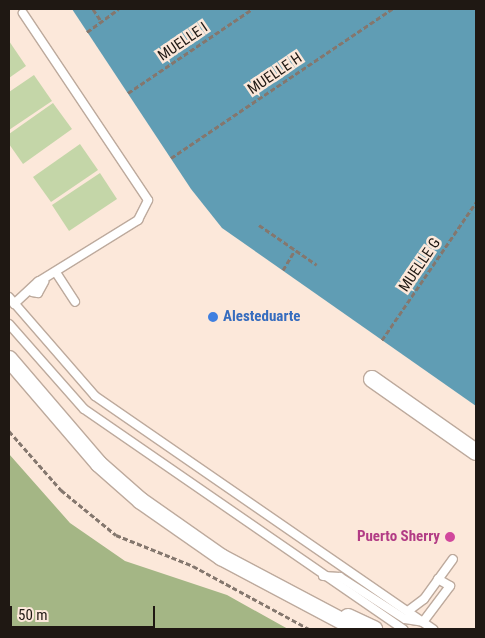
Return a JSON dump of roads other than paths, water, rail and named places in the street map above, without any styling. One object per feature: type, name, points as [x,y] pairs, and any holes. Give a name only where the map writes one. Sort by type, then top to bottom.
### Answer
[{"type":"street","points":[[9,359],[99,464],[141,501],[221,557],[322,607],[374,629]]},
{"type":"street","points":[[372,379],[476,452]]},
{"type":"street","points":[[322,607],[357,629]]},
{"type":"lane","points":[[23,13],[148,200],[138,220],[57,274],[44,282],[38,282],[32,292],[11,301],[95,396],[433,629]]},
{"type":"lane","points":[[57,274],[75,302]]},
{"type":"lane","points":[[9,324],[84,408],[323,576],[403,629]]},
{"type":"lane","points":[[408,611],[438,579],[453,559]]},
{"type":"lane","points":[[323,576],[340,577],[405,619],[423,622]]},
{"type":"lane","points":[[423,622],[450,586],[438,579]]},
{"type":"water","points":[[72,9],[476,9],[476,406],[222,228],[191,189]]},
{"type":"place","name":"Alesteduarte","points":[[213,317]]},
{"type":"place","name":"Puerto Sherry","points":[[450,537]]}]
